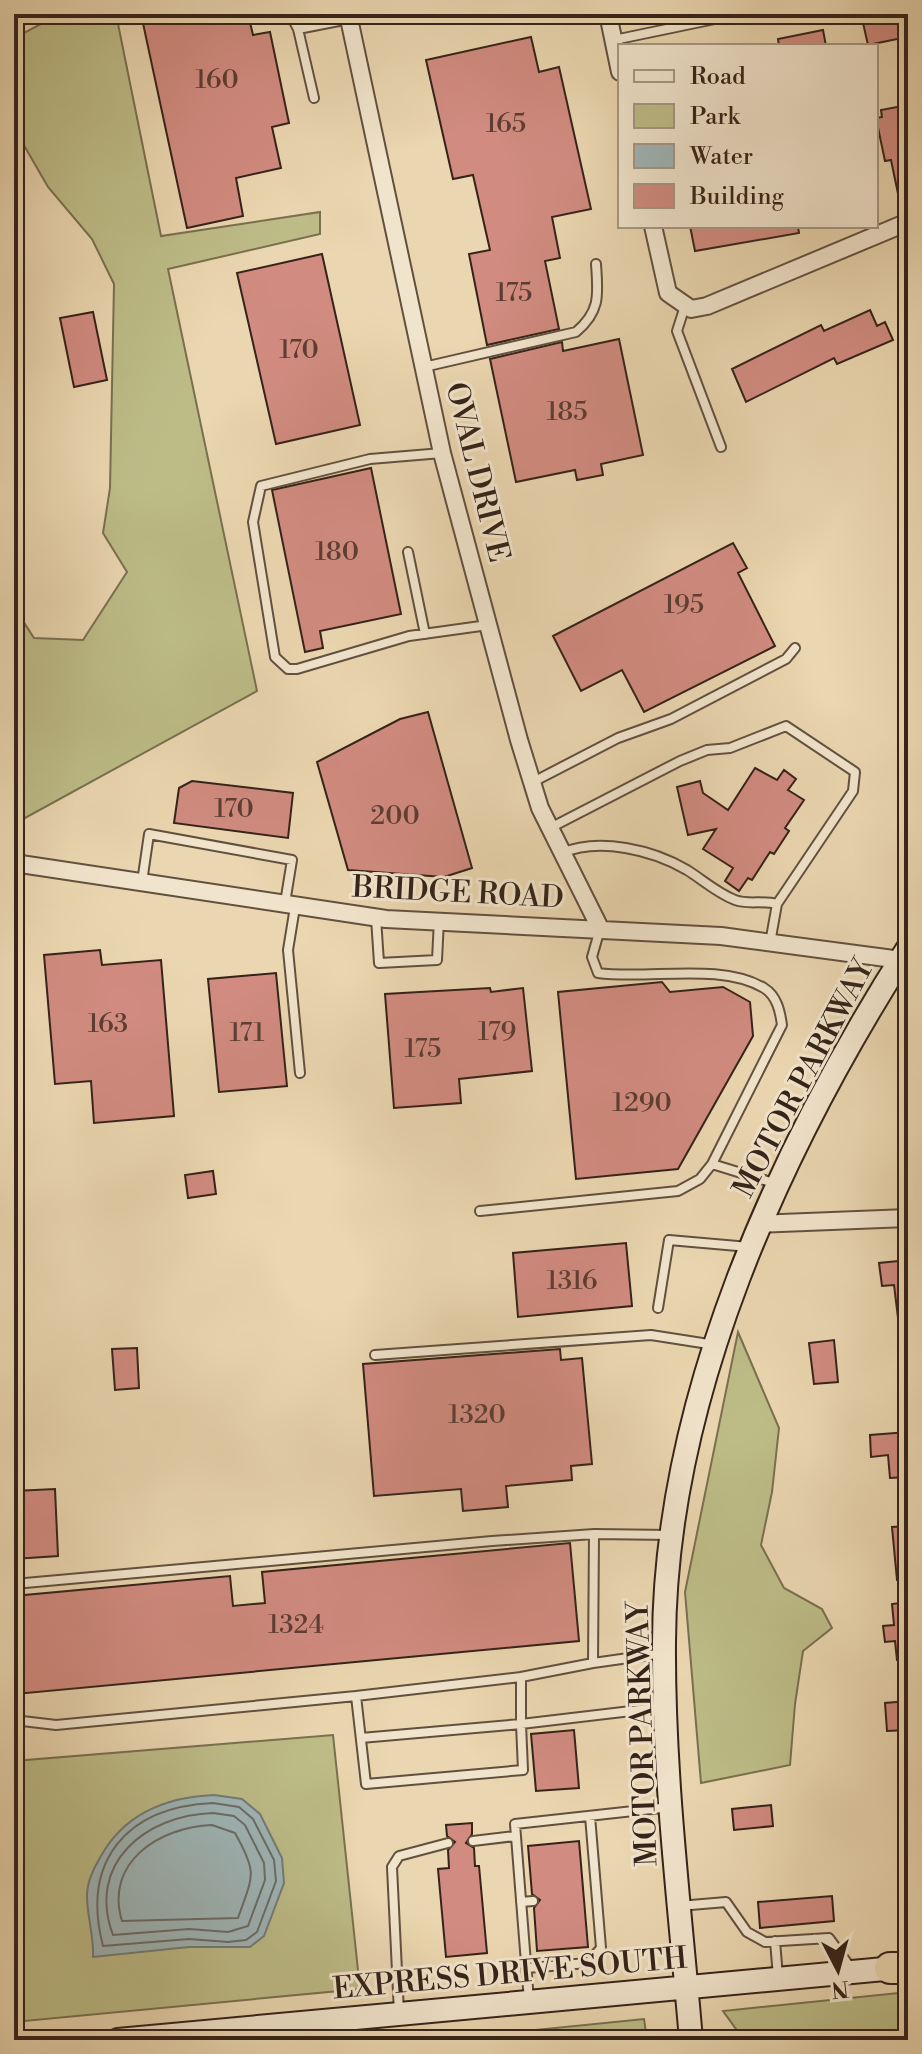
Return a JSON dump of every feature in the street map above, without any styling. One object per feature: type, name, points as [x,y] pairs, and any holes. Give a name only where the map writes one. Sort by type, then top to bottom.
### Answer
[{"type":"main road","name":"MOTOR PARKWAY","points":[[691,2040],[671,1807],[664,1653],[672,1535],[686,1460],[716,1346],[758,1224],[904,954]]},
{"type":"main road","name":"EXPRESS DRIVE SOUTH","points":[[118,2040],[529,2002],[687,1999],[778,1977],[902,1968]]},
{"type":"street","points":[[608,14],[618,63]]},
{"type":"street","name":"OVAL DRIVE","points":[[349,16],[391,201],[442,453],[488,625],[532,782],[550,828],[600,928]]},
{"type":"street","points":[[653,228],[668,293],[685,306],[707,306],[908,222]]},
{"type":"street","name":"BRIDGE ROAD","points":[[14,863],[376,918],[600,928],[904,954]]},
{"type":"street","points":[[758,1224],[908,1218]]},
{"type":"lane","points":[[290,14],[298,29],[314,98]]},
{"type":"lane","points":[[613,40],[739,14]]},
{"type":"lane","points":[[298,29],[349,16]]},
{"type":"lane","points":[[424,367],[576,332],[591,320],[599,303],[596,264]]},
{"type":"lane","points":[[685,306],[677,331],[721,447]]},
{"type":"lane","points":[[442,453],[370,459],[267,481],[261,486],[260,506],[253,522],[275,657],[280,665],[297,669],[360,648],[488,625]]},
{"type":"lane","points":[[408,552],[425,634]]},
{"type":"lane","points":[[532,782],[618,738],[671,719],[786,659],[795,648]]},
{"type":"lane","points":[[550,828],[680,761],[707,750],[730,748],[786,726],[855,772],[853,791],[777,904],[770,943]]},
{"type":"lane","points":[[142,883],[149,834],[292,860],[288,950],[300,1073]]},
{"type":"lane","points":[[562,853],[589,843],[628,850],[686,869],[737,901],[762,900],[777,904]]},
{"type":"lane","points":[[376,918],[379,963],[437,960],[439,920]]},
{"type":"lane","points":[[480,1211],[678,1191],[700,1179],[712,1164],[782,1025],[779,1006],[766,989],[733,976],[598,973],[592,957],[600,928]]},
{"type":"lane","points":[[712,1164],[778,1184]]},
{"type":"lane","points":[[658,1308],[669,1240],[750,1247]]},
{"type":"lane","points":[[375,1355],[651,1335],[716,1346]]},
{"type":"lane","points":[[14,1433],[18,1480],[14,1481]]},
{"type":"lane","points":[[593,1663],[594,1534]]},
{"type":"lane","points":[[14,1584],[594,1534],[672,1535]]},
{"type":"lane","points":[[14,1720],[56,1725],[356,1696],[521,1677],[664,1653]]},
{"type":"lane","points":[[356,1696],[366,1784],[523,1770],[521,1677]]},
{"type":"lane","points":[[361,1738],[666,1707]]},
{"type":"lane","points":[[529,2002],[515,1824],[671,1807]]},
{"type":"lane","points":[[526,1968],[588,1963],[601,1948],[590,1816]]},
{"type":"lane","points":[[473,1841],[515,1836]]},
{"type":"lane","points":[[399,2014],[392,1867],[399,1856],[448,1843]]},
{"type":"lane","points":[[580,1859],[594,1859]]},
{"type":"lane","points":[[519,1865],[529,1864]]},
{"type":"lane","points":[[584,1895],[596,1894]]},
{"type":"lane","points":[[521,1902],[533,1901]]},
{"type":"lane","points":[[679,1907],[726,1902],[747,1932],[765,1942],[829,1938],[852,1971]]},
{"type":"lane","points":[[586,1925],[598,1924]]},
{"type":"lane","points":[[524,1931],[536,1930]]},
{"type":"lane","points":[[775,1941],[778,1977]]},
{"type":"green space","points":[[60,14],[116,14],[161,236],[320,212],[320,234],[168,269],[257,691],[14,824],[14,607],[34,638],[83,640],[127,572],[103,533],[110,488],[114,284],[92,239],[48,187],[14,128],[14,38]]},
{"type":"green space","points":[[738,1332],[779,1428],[772,1492],[761,1545],[784,1588],[822,1609],[832,1628],[803,1651],[790,1765],[701,1783],[685,1592]]},
{"type":"green space","points":[[333,1735],[360,1989],[14,2022],[14,1761]]},
{"type":"green space","points":[[908,1992],[908,2040],[744,2040],[723,2011]]},
{"type":"green space","points":[[644,2019],[647,2040],[435,2040]]},
{"type":"water","points":[[214,1795],[242,1799],[260,1814],[282,1858],[284,1883],[264,1936],[250,1947],[189,1947],[93,1957],[87,1890],[93,1870],[111,1841],[148,1810],[179,1799]]},
{"type":"building","points":[[141,14],[157,14],[158,19],[182,14],[248,14],[253,35],[270,32],[289,123],[272,127],[281,168],[236,178],[243,216],[187,228]]},
{"type":"building","points":[[861,14],[896,14],[902,38],[868,44]]},
{"type":"building","points":[[823,30],[826,44],[779,44],[778,39]]},
{"type":"building","points":[[531,37],[539,72],[559,67],[591,209],[552,217],[560,258],[545,261],[559,329],[487,345],[469,254],[490,250],[473,175],[453,179],[426,60]]},
{"type":"building","points":[[908,105],[908,208],[901,208],[891,160],[885,161],[878,128],[881,110]]},
{"type":"building","points":[[690,228],[798,228],[799,233],[695,251]]},
{"type":"building","points":[[322,254],[360,425],[276,444],[237,273]]},
{"type":"building","points":[[870,310],[877,326],[885,322],[893,340],[837,364],[834,358],[746,402],[732,369],[821,325],[824,331]]},
{"type":"building","points":[[93,312],[107,380],[74,387],[60,318]]},
{"type":"building","points":[[619,339],[643,455],[601,464],[603,475],[577,480],[575,470],[516,482],[490,359],[562,342],[563,351]]},
{"type":"building","points":[[371,468],[401,614],[320,631],[323,648],[305,652],[272,490]]},
{"type":"building","points":[[733,543],[747,568],[738,573],[775,646],[644,712],[622,670],[581,691],[553,636]]},
{"type":"building","points":[[428,712],[472,868],[444,877],[348,870],[317,762],[400,719]]},
{"type":"building","points":[[755,768],[777,780],[784,770],[796,779],[788,790],[804,800],[785,828],[789,831],[774,854],[770,852],[752,880],[748,878],[739,891],[725,881],[733,868],[703,849],[716,829],[688,835],[677,787],[700,781],[703,793],[728,810]]},
{"type":"building","points":[[192,781],[293,793],[288,838],[174,823],[179,788]]},
{"type":"building","points":[[100,950],[102,965],[161,960],[174,1116],[94,1123],[91,1081],[55,1084],[44,955]]},
{"type":"building","points":[[276,973],[287,1086],[219,1092],[208,979]]},
{"type":"building","points":[[662,982],[670,992],[723,987],[750,1002],[753,1036],[678,1169],[576,1179],[558,992]]},
{"type":"building","points":[[490,988],[491,992],[523,988],[532,1071],[459,1079],[461,1103],[394,1108],[385,994]]},
{"type":"building","points":[[213,1171],[216,1194],[188,1198],[185,1175]]},
{"type":"building","points":[[626,1243],[632,1306],[518,1317],[513,1253]]},
{"type":"building","points":[[908,1260],[908,1317],[898,1318],[894,1285],[882,1286],[879,1263]]},
{"type":"building","points":[[834,1340],[838,1382],[814,1384],[809,1343]]},
{"type":"building","points":[[137,1348],[139,1388],[115,1390],[112,1349]]},
{"type":"building","points":[[560,1349],[561,1360],[582,1358],[592,1464],[571,1466],[572,1480],[506,1486],[508,1507],[463,1511],[461,1489],[374,1496],[363,1364]]},
{"type":"building","points":[[908,1432],[908,1477],[890,1478],[888,1455],[871,1457],[870,1435]]},
{"type":"building","points":[[55,1489],[58,1556],[14,1559],[14,1491]]},
{"type":"building","points":[[908,1526],[908,1579],[897,1580],[892,1527]]},
{"type":"building","points":[[570,1543],[579,1641],[16,1694],[14,1596],[230,1576],[233,1606],[265,1603],[262,1572]]},
{"type":"building","points":[[908,1602],[908,1660],[897,1660],[895,1641],[885,1642],[883,1626],[894,1625],[892,1604]]},
{"type":"building","points":[[908,1701],[908,1730],[887,1731],[885,1703]]},
{"type":"building","points":[[574,1730],[579,1788],[536,1791],[531,1734]]},
{"type":"building","points":[[771,1805],[773,1826],[734,1830],[732,1809]]},
{"type":"building","points":[[472,1823],[472,1834],[466,1843],[474,1848],[475,1866],[479,1866],[487,1953],[446,1957],[438,1869],[449,1868],[448,1850],[455,1842],[447,1836],[446,1825]]},
{"type":"building","points":[[579,1841],[588,1947],[537,1951],[534,1908],[540,1900],[532,1894],[528,1846]]},
{"type":"building","points":[[832,1896],[834,1921],[760,1928],[758,1902]]}]
